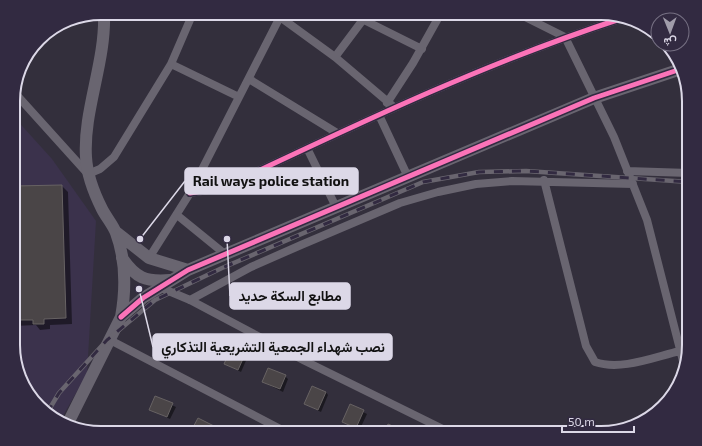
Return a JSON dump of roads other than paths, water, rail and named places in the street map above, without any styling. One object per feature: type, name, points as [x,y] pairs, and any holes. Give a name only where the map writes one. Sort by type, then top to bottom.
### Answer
[{"type":"street","points":[[70,420],[121,317],[125,278],[116,232],[92,189],[86,157],[88,130],[104,39],[104,20]]},
{"type":"street","points":[[88,174],[100,169],[114,157],[171,64],[190,20]]},
{"type":"street","points":[[149,258],[190,193],[278,20]]},
{"type":"street","points":[[287,20],[335,57],[391,105]]},
{"type":"street","points":[[335,57],[363,20]]},
{"type":"street","points":[[373,20],[422,49]]},
{"type":"street","points":[[391,105],[437,20]]},
{"type":"street","points":[[531,20],[565,37],[614,137],[647,220],[681,355]]},
{"type":"street","points":[[190,193],[213,189],[239,180],[337,133],[379,115],[391,105],[565,37],[613,21]]},
{"type":"street","points":[[171,64],[239,97]]},
{"type":"street","points":[[121,317],[143,298],[188,270],[594,98],[676,71]]},
{"type":"street","points":[[249,79],[337,133]]},
{"type":"street","points":[[20,99],[88,174]]},
{"type":"street","points":[[379,115],[408,177]]},
{"type":"street","points":[[308,148],[336,207]]},
{"type":"street","points":[[628,171],[682,173]]},
{"type":"street","points":[[190,300],[251,267],[400,203],[438,192],[476,184],[544,180],[633,184]]},
{"type":"street","points":[[544,180],[586,346],[595,362],[606,366],[623,364],[680,351]]},
{"type":"street","points":[[177,215],[225,254]]},
{"type":"street","points":[[116,232],[149,258],[188,270]]},
{"type":"street","points":[[121,257],[137,276],[155,281],[170,280]]},
{"type":"street","points":[[159,287],[190,300],[305,361],[437,426]]},
{"type":"street","points":[[110,340],[275,426]]},
{"type":"railway","points":[[50,408],[59,393],[107,340],[155,300],[222,268],[423,182],[479,172],[526,171],[682,182]]},
{"type":"place","name":"Rail ways police station","points":[[140,239]]},
{"type":"place","name":"مطابع السكة حديد","points":[[227,239]]},
{"type":"place","name":"نصب شهداء الجمعية التشريعية التذكاري","points":[[139,289]]}]
